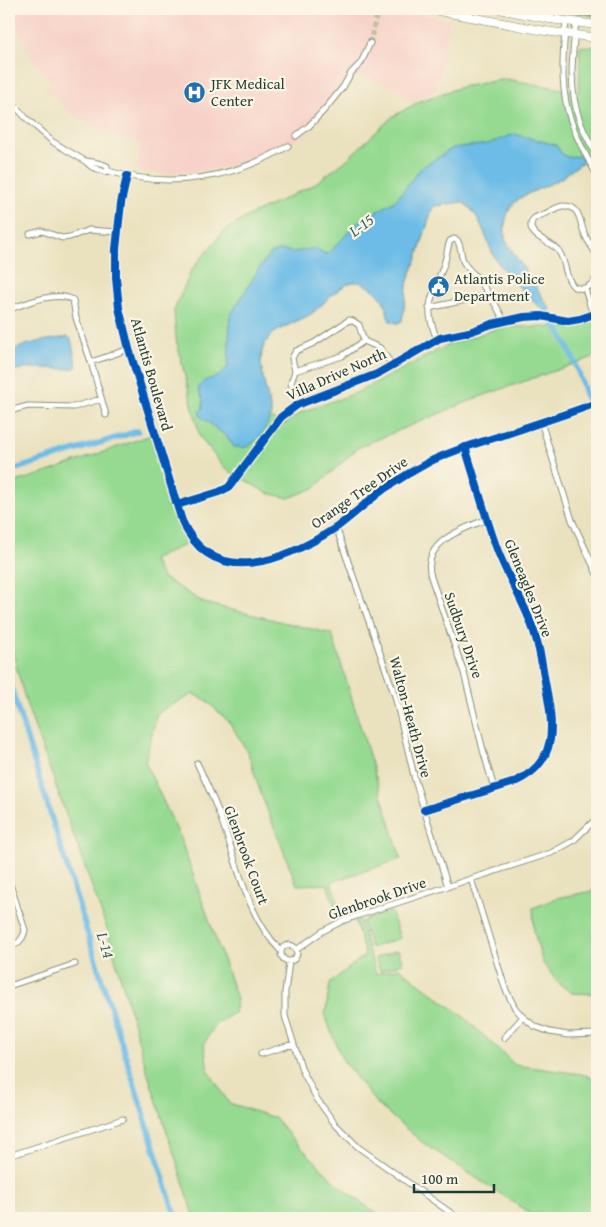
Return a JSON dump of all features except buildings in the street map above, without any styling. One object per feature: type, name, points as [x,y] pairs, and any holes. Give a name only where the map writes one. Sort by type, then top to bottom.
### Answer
[{"type":"main road","points":[[428,9],[597,38]]},
{"type":"main road","points":[[499,9],[566,21],[597,24]]},
{"type":"street","points":[[566,21],[562,79],[567,111],[578,141],[597,175]]},
{"type":"street","points":[[576,22],[572,69],[576,110],[580,123],[597,155]]},
{"type":"street","points":[[296,136],[326,108],[343,87],[351,73],[360,63],[370,43]]},
{"type":"street","points":[[9,98],[37,130],[59,146],[85,161],[97,162],[107,166],[108,171],[127,176],[174,180],[205,178],[252,165],[288,146]]},
{"type":"street","name":"Atlantis Boulevard","points":[[127,176],[117,232],[117,288],[123,327],[182,521],[191,537],[201,548],[220,560]]},
{"type":"street","points":[[597,254],[585,235],[578,213],[572,208],[558,207],[537,216],[531,221],[530,227],[534,234],[549,242],[561,255],[566,267],[569,283],[578,289],[585,289],[597,277]]},
{"type":"street","points":[[30,234],[42,231],[62,238],[89,230],[117,232]]},
{"type":"street","points":[[437,340],[430,322],[429,301],[446,261],[450,241],[454,239],[460,243],[460,253],[465,264],[497,304],[504,321]]},
{"type":"street","points":[[585,289],[595,314]]},
{"type":"street","points":[[429,308],[489,295]]},
{"type":"street","points":[[9,307],[13,308],[47,298],[68,297],[73,300],[76,318],[106,415]]},
{"type":"street","name":"Villa Drive North","points":[[178,505],[229,487],[281,417],[297,405],[377,374],[437,340],[504,321],[533,316],[572,320],[595,314]]},
{"type":"street","points":[[297,405],[291,384],[295,371],[292,358],[296,351],[314,343],[345,322],[356,322],[364,341],[380,348],[392,365]]},
{"type":"street","points":[[295,371],[349,353],[364,341]]},
{"type":"street","points":[[91,362],[129,349]]},
{"type":"street","points":[[9,411],[28,406],[74,407],[101,399]]},
{"type":"street","name":"Orange Tree Drive","points":[[220,560],[229,563],[247,564],[265,561],[301,547],[336,527],[397,480],[430,462],[465,448],[597,404]]},
{"type":"street","points":[[541,422],[572,520],[597,574]]},
{"type":"street","name":"Gleneagles Drive","points":[[424,810],[516,781],[534,769],[548,748],[552,727],[537,640],[506,570],[465,448]]},
{"type":"street","name":"Sudbury Drive","points":[[488,519],[458,532],[441,542],[432,554],[429,566],[431,577],[464,673],[494,788]]},
{"type":"street","name":"Walton-Heath Drive","points":[[336,527],[395,696],[415,780],[448,887]]},
{"type":"street","name":"Glenbrook Court","points":[[197,763],[220,815],[252,909],[265,932],[281,950]]},
{"type":"street","name":"Glenbrook Drive","points":[[458,1218],[368,1154],[346,1136],[317,1099],[302,1070],[286,1022],[284,1004],[289,962],[296,957],[296,950],[323,931],[344,920],[551,853],[573,841],[597,818]]},
{"type":"street","points":[[471,879],[505,988],[510,1001],[523,1017],[534,1026],[550,1032],[568,1035],[597,1034]]},
{"type":"street","points":[[9,881],[25,930],[20,942],[9,947]]},
{"type":"street","points":[[289,962],[282,958],[281,950],[284,946],[290,945],[296,950]]},
{"type":"street","points":[[9,986],[76,964]]},
{"type":"street","points":[[504,1038],[523,1017]]},
{"type":"street","points":[[261,1054],[293,1044]]},
{"type":"street","points":[[9,1156],[123,1118]]},
{"type":"shaded area","name":"JFK Medical Center","points":[[14,9],[384,9],[450,19],[436,91],[410,102],[394,87],[354,74],[329,109],[310,129],[291,144],[287,139],[252,158],[228,166],[205,171],[162,174],[136,170],[141,143],[119,138],[87,124],[70,112],[45,89],[50,83],[34,62],[24,44],[15,18]]},
{"type":"green space","points":[[551,9],[597,9],[597,16]]},
{"type":"green space","points":[[580,46],[597,47],[597,152],[583,159],[583,162],[561,178],[520,198],[508,213],[505,225],[505,240],[551,310],[541,308],[536,304],[503,269],[495,258],[479,220],[469,207],[462,202],[435,206],[432,209],[408,280],[402,321],[397,323],[390,321],[382,299],[370,287],[355,282],[348,284],[334,293],[309,315],[271,336],[263,348],[261,363],[271,418],[282,425],[302,412],[356,393],[450,344],[502,327],[574,327],[597,320],[597,356],[479,397],[359,447],[314,488],[289,498],[267,493],[224,468],[200,437],[176,339],[174,311],[192,269],[224,231],[248,216],[313,185],[344,162],[392,117],[420,101],[461,87],[506,79],[579,92]]},
{"type":"green space","points":[[151,435],[175,516],[186,544],[153,560],[162,577],[204,603],[332,634],[401,859],[331,882],[343,916],[357,912],[376,974],[399,968],[464,1017],[515,1065],[581,1074],[597,1079],[597,1218],[531,1214],[422,1142],[376,1103],[342,1059],[325,1016],[330,983],[365,955],[355,920],[341,924],[327,884],[297,885],[261,794],[248,753],[230,723],[206,700],[193,694],[157,713],[145,762],[179,835],[237,999],[234,1013],[215,1025],[204,1044],[208,1070],[229,1103],[275,1118],[338,1185],[382,1218],[195,1218],[147,1071],[106,926],[27,706],[9,639],[9,484]]},
{"type":"green space","points":[[597,890],[597,994],[572,993],[558,983],[543,963],[534,932],[533,908],[557,898]]},
{"type":"green space","points":[[391,911],[400,938],[371,948],[362,921]]},
{"type":"green space","points":[[398,950],[403,963],[380,971],[375,958]]},
{"type":"water","points":[[515,134],[556,145],[561,153],[567,157],[579,156],[583,159],[583,162],[561,178],[520,198],[508,213],[505,225],[505,240],[551,310],[541,308],[536,304],[503,269],[495,258],[479,220],[469,207],[462,202],[435,206],[432,209],[408,280],[402,321],[397,323],[390,321],[382,299],[370,287],[355,282],[348,284],[334,293],[309,315],[276,332],[266,341],[261,355],[261,363],[271,412],[266,427],[255,442],[246,447],[234,447],[227,437],[200,416],[199,412],[203,408],[203,400],[198,389],[204,381],[219,376],[228,366],[230,316],[270,254],[280,250],[294,252],[316,248],[325,254],[329,253],[357,223],[395,201],[421,168],[453,148],[487,144]]},
{"type":"water","points":[[68,337],[71,339],[77,367],[71,369],[32,368],[16,370],[13,366],[10,354],[14,350],[37,342]]},
{"type":"waterway","name":"L-15","points":[[540,303],[548,314]]},
{"type":"waterway","name":"L-15","points":[[554,323],[563,337],[576,366],[586,395],[597,441]]},
{"type":"waterway","name":"L-15","points":[[9,471],[138,431]]},
{"type":"waterway","name":"L-14","points":[[9,681],[176,1218]]},
{"type":"tunnel","points":[[370,43],[377,13]]},
{"type":"cycle path","points":[[127,176],[121,203],[116,249],[119,308],[129,349],[182,521],[196,543],[213,556],[232,563],[253,563],[297,550],[337,527],[384,489],[429,462],[463,448],[597,403]]},
{"type":"cycle path","points":[[177,505],[229,487],[281,417],[297,405],[377,374],[440,338],[524,317],[541,316],[568,321],[597,313]]},
{"type":"cycle path","points":[[424,810],[512,783],[528,775],[539,765],[546,753],[550,740],[550,712],[537,640],[520,597],[497,549],[465,447]]},
{"type":"place","name":"JFK Medical Center","points":[[195,92]]},
{"type":"place","name":"Atlantis Police Department","points":[[438,287]]}]
